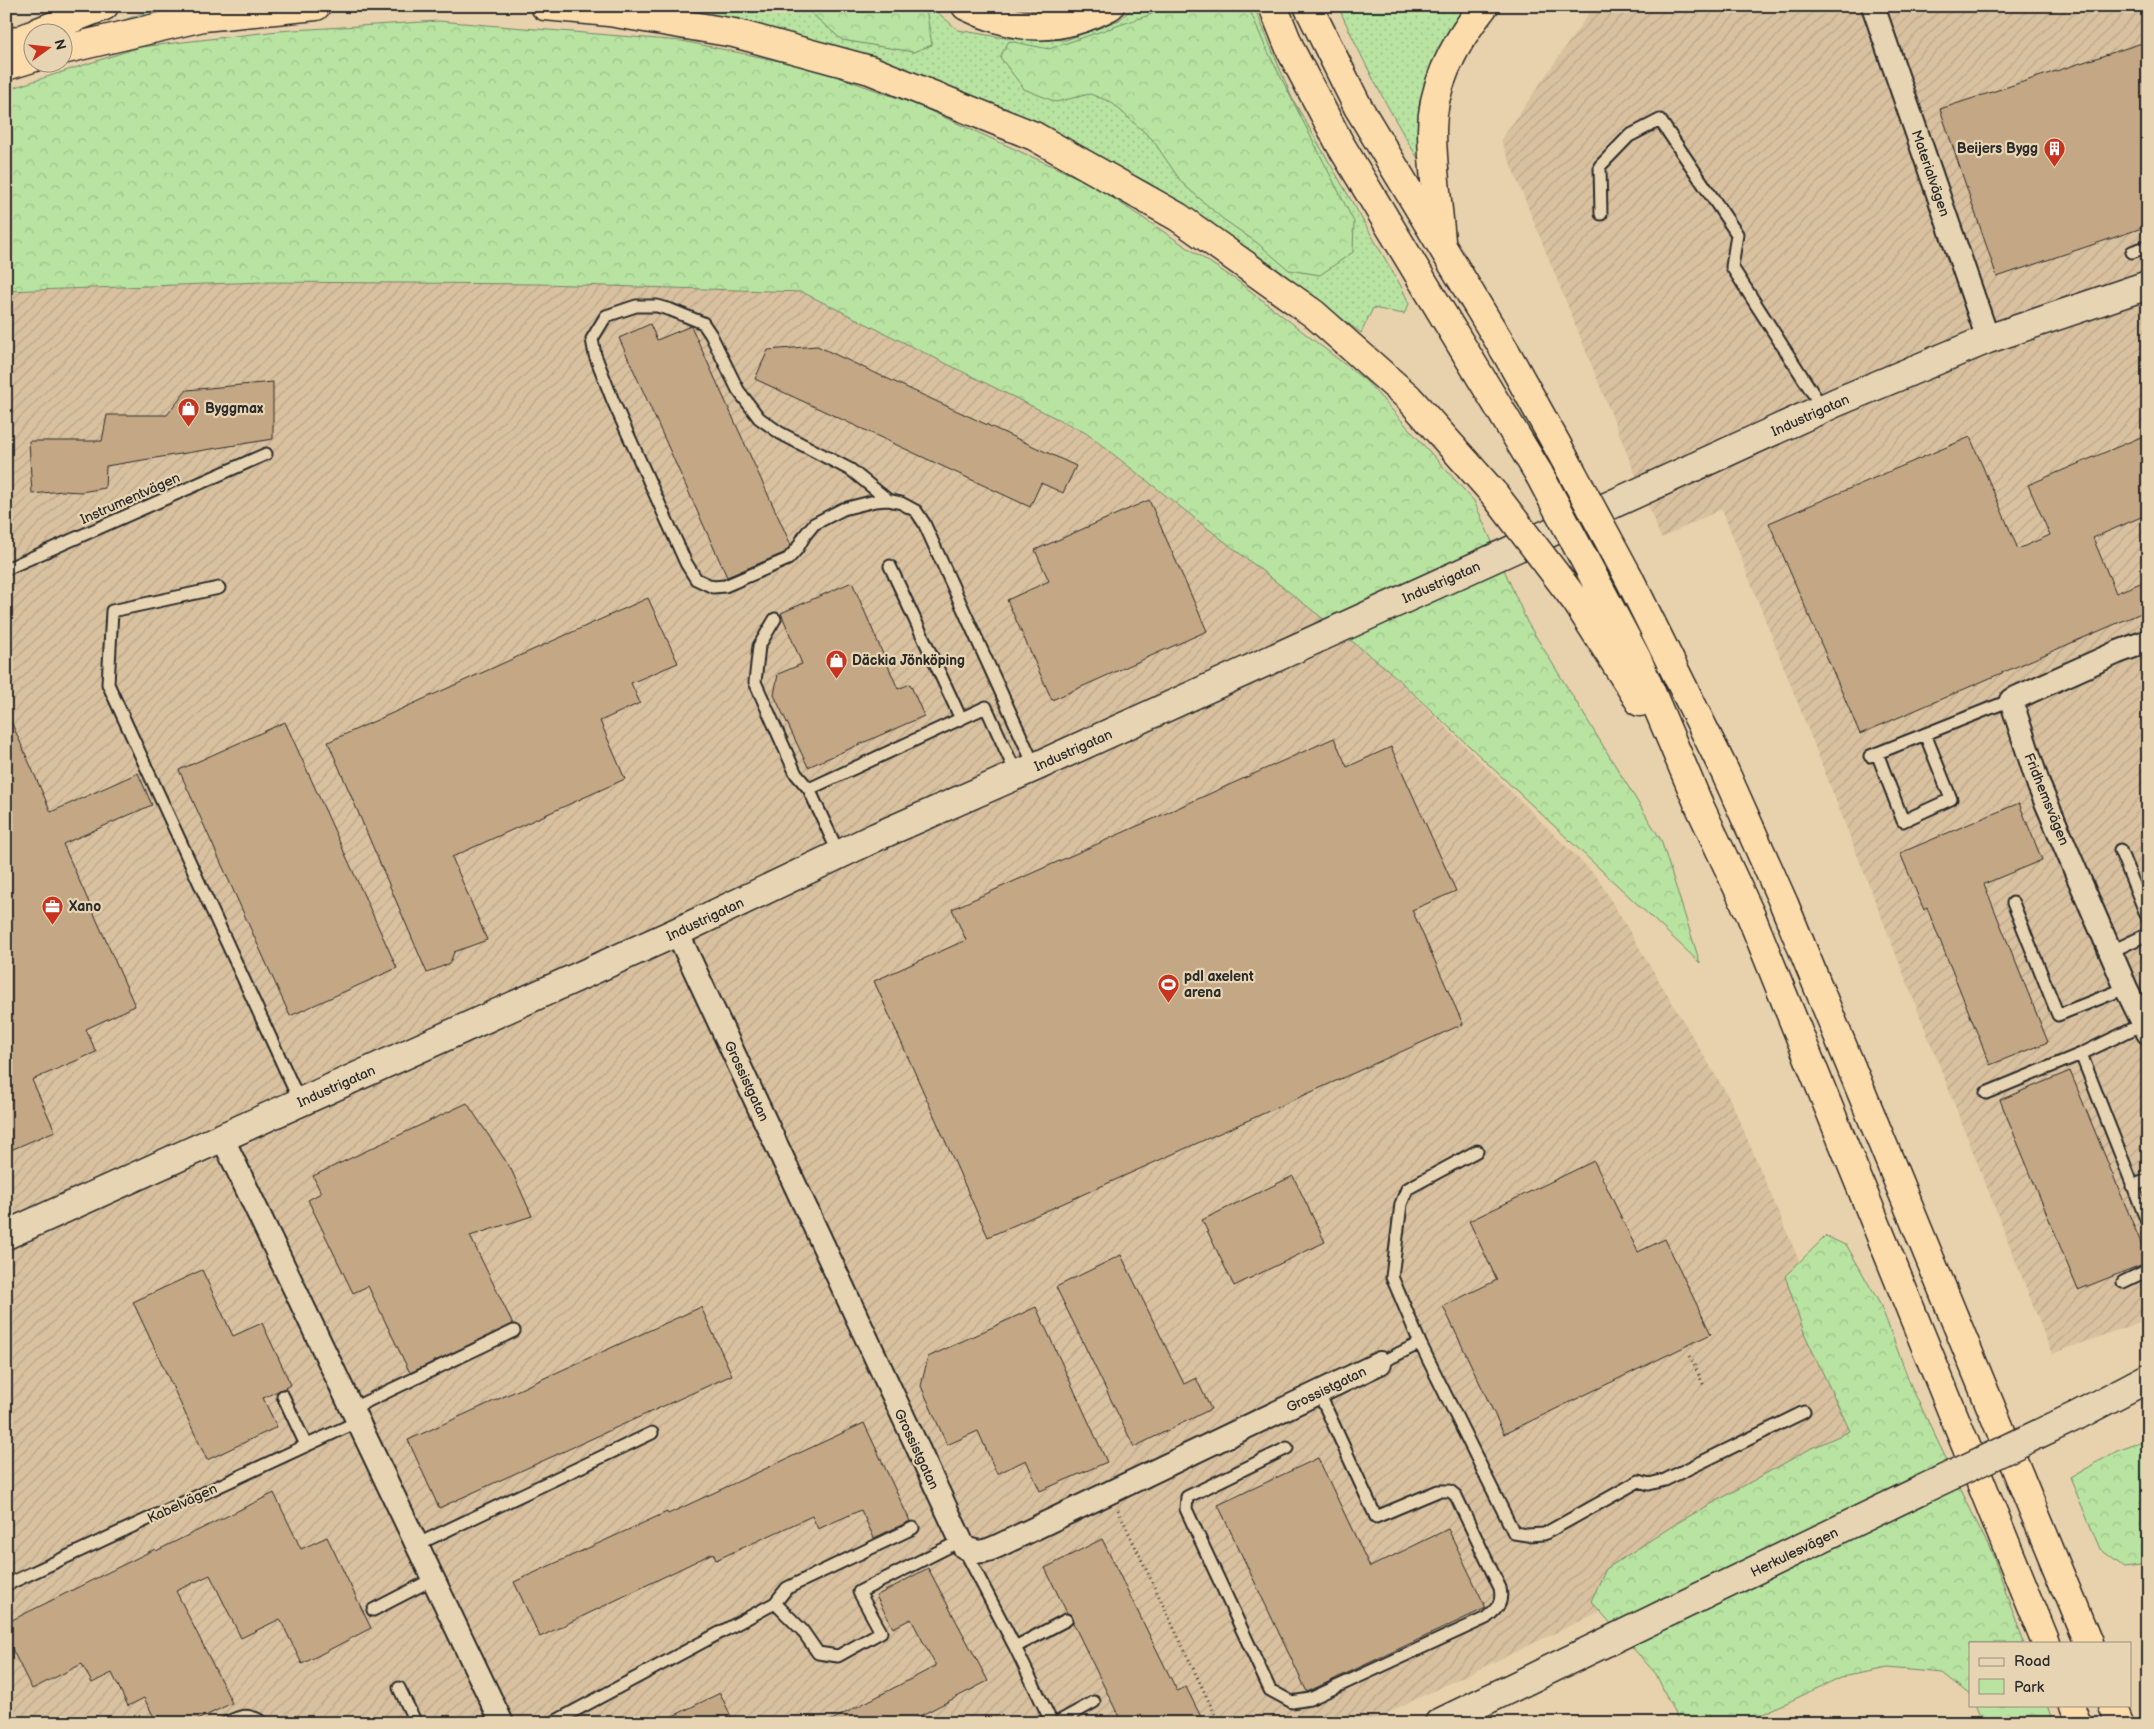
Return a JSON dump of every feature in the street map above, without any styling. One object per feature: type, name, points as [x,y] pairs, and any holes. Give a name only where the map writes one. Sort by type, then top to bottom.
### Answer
[{"type":"highway","points":[[63,22],[104,6]]},
{"type":"highway","points":[[72,48],[203,18],[316,6]]},
{"type":"highway","points":[[545,6],[609,12],[744,36],[870,70],[1034,136],[1178,217],[1314,314],[1408,397],[1495,495],[1576,601],[1621,670],[1699,805]]},
{"type":"highway","points":[[966,6],[989,17],[1021,25],[1053,25],[1087,18],[1110,6]]},
{"type":"highway","points":[[1273,6],[1291,51],[1340,144],[1539,474],[1637,659],[1699,805],[1754,925],[2046,1642]]},
{"type":"highway","points":[[1308,6],[1358,107],[1508,356],[1567,463],[1628,576],[1725,772],[1784,904],[2088,1642]]},
{"type":"highway","points":[[1441,247],[1432,130],[1436,98],[1450,59],[1465,29],[1484,6]]},
{"type":"highway","points":[[6,46],[22,39]]},
{"type":"highway","points":[[6,66],[22,61]]},
{"type":"highway","points":[[2072,1706],[2079,1723]]},
{"type":"highway","points":[[2114,1706],[2121,1723]]},
{"type":"street","name":"Materialvägen","points":[[1874,6],[1988,339]]},
{"type":"street","name":"Industrigatan","points":[[6,1235],[677,932],[840,854],[1823,409],[1988,339],[2148,285]]},
{"type":"street","points":[[2011,700],[2118,652],[2148,641]]},
{"type":"street","name":"Fridhemsvägen","points":[[2011,700],[2039,786],[2110,952],[2145,1028]]},
{"type":"street","name":"Grossistgatan","points":[[677,932],[962,1544],[974,1553],[986,1552],[1110,1494],[1380,1363]]},
{"type":"street","points":[[222,1137],[502,1723]]},
{"type":"street","name":"Herkulesvägen","points":[[1439,1723],[2078,1415],[2148,1378]]},
{"type":"lane","points":[[1601,214],[1600,166],[1629,136],[1660,120],[1738,234],[1732,267],[1823,409]]},
{"type":"lane","points":[[2132,252],[2148,246]]},
{"type":"lane","points":[[888,500],[851,470],[780,434],[759,418],[738,390],[711,335],[703,323],[657,306],[636,306],[606,316],[598,328],[592,340],[595,355],[613,400],[686,562],[696,579],[713,586],[725,586],[788,558],[798,549],[814,524],[843,509],[875,501],[888,500],[901,503],[916,511],[924,523],[1026,771]]},
{"type":"lane","name":"Instrumentvägen","points":[[6,569],[266,454]]},
{"type":"lane","points":[[890,566],[961,719]]},
{"type":"lane","points":[[219,588],[112,611],[108,684],[300,1102]]},
{"type":"lane","points":[[775,619],[759,646],[754,682],[796,774],[809,789],[840,854]]},
{"type":"lane","points":[[1925,734],[1951,799],[1903,821],[1874,755],[1925,734],[2011,700]]},
{"type":"lane","points":[[809,789],[986,707],[1026,771]]},
{"type":"lane","points":[[2120,850],[2148,918]]},
{"type":"lane","points":[[2013,903],[2058,1015],[2126,988]]},
{"type":"lane","points":[[2110,952],[2148,934]]},
{"type":"lane","points":[[1986,1093],[2145,1028]]},
{"type":"lane","points":[[2080,1054],[2148,1224]]},
{"type":"lane","points":[[1477,1151],[1407,1189],[1401,1204],[1392,1277],[1420,1343],[1514,1533],[1527,1535],[1544,1534],[1628,1485],[1639,1481],[1649,1484],[1666,1480],[1804,1412]]},
{"type":"lane","points":[[2132,1186],[2148,1180]]},
{"type":"lane","points":[[2123,1282],[2148,1270]]},
{"type":"lane","name":"Kabelvägen","points":[[6,1585],[306,1446],[354,1415],[514,1330]]},
{"type":"lane","points":[[1380,1363],[1420,1343]]},
{"type":"lane","points":[[1287,1448],[1187,1497],[1186,1509],[1270,1690],[1292,1702],[1310,1699],[1486,1618],[1498,1608],[1502,1598],[1500,1588],[1456,1496],[1450,1491],[1438,1491],[1376,1517],[1319,1393]]},
{"type":"lane","points":[[283,1396],[306,1446]]},
{"type":"lane","points":[[416,1545],[652,1433]]},
{"type":"lane","points":[[552,1723],[775,1603],[787,1588],[913,1528]]},
{"type":"lane","points":[[775,1603],[802,1630],[818,1653],[838,1656],[881,1632],[859,1592],[962,1544],[1054,1723],[1094,1702]]},
{"type":"lane","points":[[373,1610],[433,1579]]},
{"type":"lane","points":[[1015,1647],[1066,1620]]},
{"type":"lane","points":[[399,1688],[416,1723]]},
{"type":"lane","points":[[226,1723],[238,1717],[251,1715],[264,1723]]},
{"type":"path","points":[[1690,1356],[1704,1386]]},
{"type":"path","points":[[1110,1494],[1220,1723]]},
{"type":"shaded area","points":[[1594,6],[2148,6],[2148,1319],[2052,1354],[1722,509],[1661,538],[1501,140]]},
{"type":"shaded area","points":[[264,282],[540,284],[802,292],[1086,433],[1386,668],[1597,877],[1731,1101],[1890,1474],[1399,1707],[1371,1723],[6,1723],[6,291]]},
{"type":"green space","points":[[162,6],[204,6],[119,22]]},
{"type":"green space","points":[[646,6],[930,6],[958,30],[1005,38],[1066,40],[1119,20],[1135,6],[1254,6],[1292,98],[1402,288],[1409,304],[1404,314],[1373,308],[1361,333],[1280,272],[1149,183],[1030,123]]},
{"type":"green space","points":[[739,6],[924,6],[932,45],[913,52],[842,40],[804,7]]},
{"type":"green space","points":[[1156,6],[1248,6],[1265,46],[1354,222],[1353,252],[1320,275],[1289,270],[1256,242],[1223,219],[1182,183],[1152,139],[1111,102],[1090,94],[1056,102],[1024,89],[1000,57],[1009,41],[1049,49],[1152,14]]},
{"type":"green space","points":[[1338,6],[1469,6],[1419,134],[1419,160],[1376,84]]},
{"type":"green space","points":[[438,21],[682,41],[814,68],[917,105],[1092,184],[1239,282],[1366,381],[1474,501],[1527,622],[1661,840],[1700,963],[1386,668],[1086,433],[802,292],[540,284],[264,282],[6,291],[6,90],[62,72],[72,72],[72,69],[140,47],[278,31]]},
{"type":"green space","points":[[1826,1236],[1847,1246],[1881,1306],[1911,1386],[1994,1558],[2024,1642],[1969,1642],[1969,1694],[1942,1673],[1888,1668],[1841,1677],[1744,1723],[1679,1723],[1656,1674],[1591,1601],[1606,1569],[1677,1523],[1808,1450],[1850,1431],[1805,1335],[1785,1276]]},
{"type":"green space","points":[[2148,1440],[2148,1564],[2124,1567],[2100,1549],[2070,1478],[2117,1451]]},
{"type":"green space","points":[[1975,1706],[2047,1706],[2053,1723],[1983,1723]]},
{"type":"building","name":"Beijers Bygg","points":[[2148,41],[2148,226],[1997,277],[1940,109]]},
{"type":"building","points":[[650,324],[657,340],[691,326],[791,545],[784,553],[727,577],[619,338]]},
{"type":"building","points":[[817,346],[1076,466],[1063,493],[1041,483],[1030,507],[755,379],[768,350]]},
{"type":"building","name":"Byggmax","points":[[273,382],[273,439],[106,466],[105,488],[81,492],[63,491],[32,494],[29,441],[102,441],[107,415],[167,415],[187,390]]},
{"type":"building","points":[[2148,434],[2148,514],[2093,538],[2116,593],[2148,580],[2148,610],[1860,734],[1769,523],[1970,437],[2018,549],[2050,535],[2028,485]]},
{"type":"building","points":[[1149,500],[1207,631],[1052,700],[1007,600],[1049,581],[1035,550]]},
{"type":"building","name":"Däckia Jönköping","points":[[852,582],[898,689],[910,684],[924,716],[808,767],[774,695],[778,674],[802,664],[781,613]]},
{"type":"building","points":[[648,598],[678,663],[631,683],[640,703],[600,721],[625,779],[452,857],[487,940],[454,952],[450,963],[427,973],[328,742]]},
{"type":"building","name":"Xano","points":[[6,710],[51,812],[138,773],[152,805],[63,844],[135,1006],[86,1029],[96,1052],[32,1080],[55,1131],[6,1152]]},
{"type":"building","points":[[285,722],[397,968],[290,1016],[179,770]]},
{"type":"building","name":"pdl axelent arena","points":[[1334,738],[1347,767],[1391,747],[1456,891],[1412,910],[1463,1024],[988,1237],[874,981],[966,940],[952,909]]},
{"type":"building","points":[[2019,803],[2042,860],[1984,884],[2048,1042],[1990,1065],[1927,908],[1924,910],[1900,853]]},
{"type":"building","points":[[2070,1071],[2148,1260],[2148,1262],[2078,1290],[2000,1100]]},
{"type":"building","points":[[467,1103],[511,1169],[532,1216],[470,1236],[513,1324],[410,1373],[368,1286],[353,1293],[308,1200],[321,1193],[313,1176]]},
{"type":"building","points":[[1594,1161],[1638,1252],[1665,1239],[1711,1334],[1504,1434],[1443,1306],[1497,1280],[1469,1221]]},
{"type":"building","points":[[1293,1176],[1325,1242],[1234,1286],[1202,1220]]},
{"type":"building","points":[[1121,1255],[1184,1384],[1196,1378],[1211,1409],[1134,1447],[1056,1287]]},
{"type":"building","points":[[202,1270],[233,1336],[262,1323],[291,1385],[263,1398],[277,1427],[207,1460],[133,1302]]},
{"type":"building","points":[[701,1307],[732,1375],[439,1508],[408,1440]]},
{"type":"building","points":[[1036,1307],[1107,1462],[1040,1491],[1026,1460],[997,1474],[978,1431],[947,1445],[921,1386],[928,1357]]},
{"type":"building","points":[[864,1423],[910,1521],[874,1538],[861,1510],[818,1529],[812,1516],[716,1560],[713,1553],[540,1637],[514,1582],[667,1512],[668,1514]]},
{"type":"building","points":[[1318,1458],[1370,1567],[1448,1529],[1486,1608],[1307,1692],[1218,1505]]},
{"type":"building","points":[[274,1493],[301,1549],[327,1537],[371,1628],[302,1664],[280,1619],[241,1638],[210,1575],[176,1591],[232,1703],[191,1723],[157,1723],[144,1698],[128,1706],[112,1673],[92,1683],[82,1664],[32,1689],[6,1637],[6,1623],[155,1549],[156,1551]]},
{"type":"building","points":[[1102,1539],[1177,1691],[1186,1687],[1204,1723],[1122,1723],[1073,1623],[1073,1617],[1067,1613],[1045,1568]]},
{"type":"building","points":[[928,1568],[988,1681],[906,1723],[826,1723],[936,1666],[911,1619],[893,1628],[876,1596]]},
{"type":"building","points":[[720,1693],[734,1723],[659,1723]]},
{"type":"place","name":"Beijers Bygg","points":[[2054,167]]},
{"type":"place","name":"Byggmax","points":[[189,427]]},
{"type":"place","name":"Däckia Jönköping","points":[[836,679]]},
{"type":"place","name":"Xano","points":[[53,925]]},
{"type":"place","name":"pdl axelent arena","points":[[1168,1003]]}]
